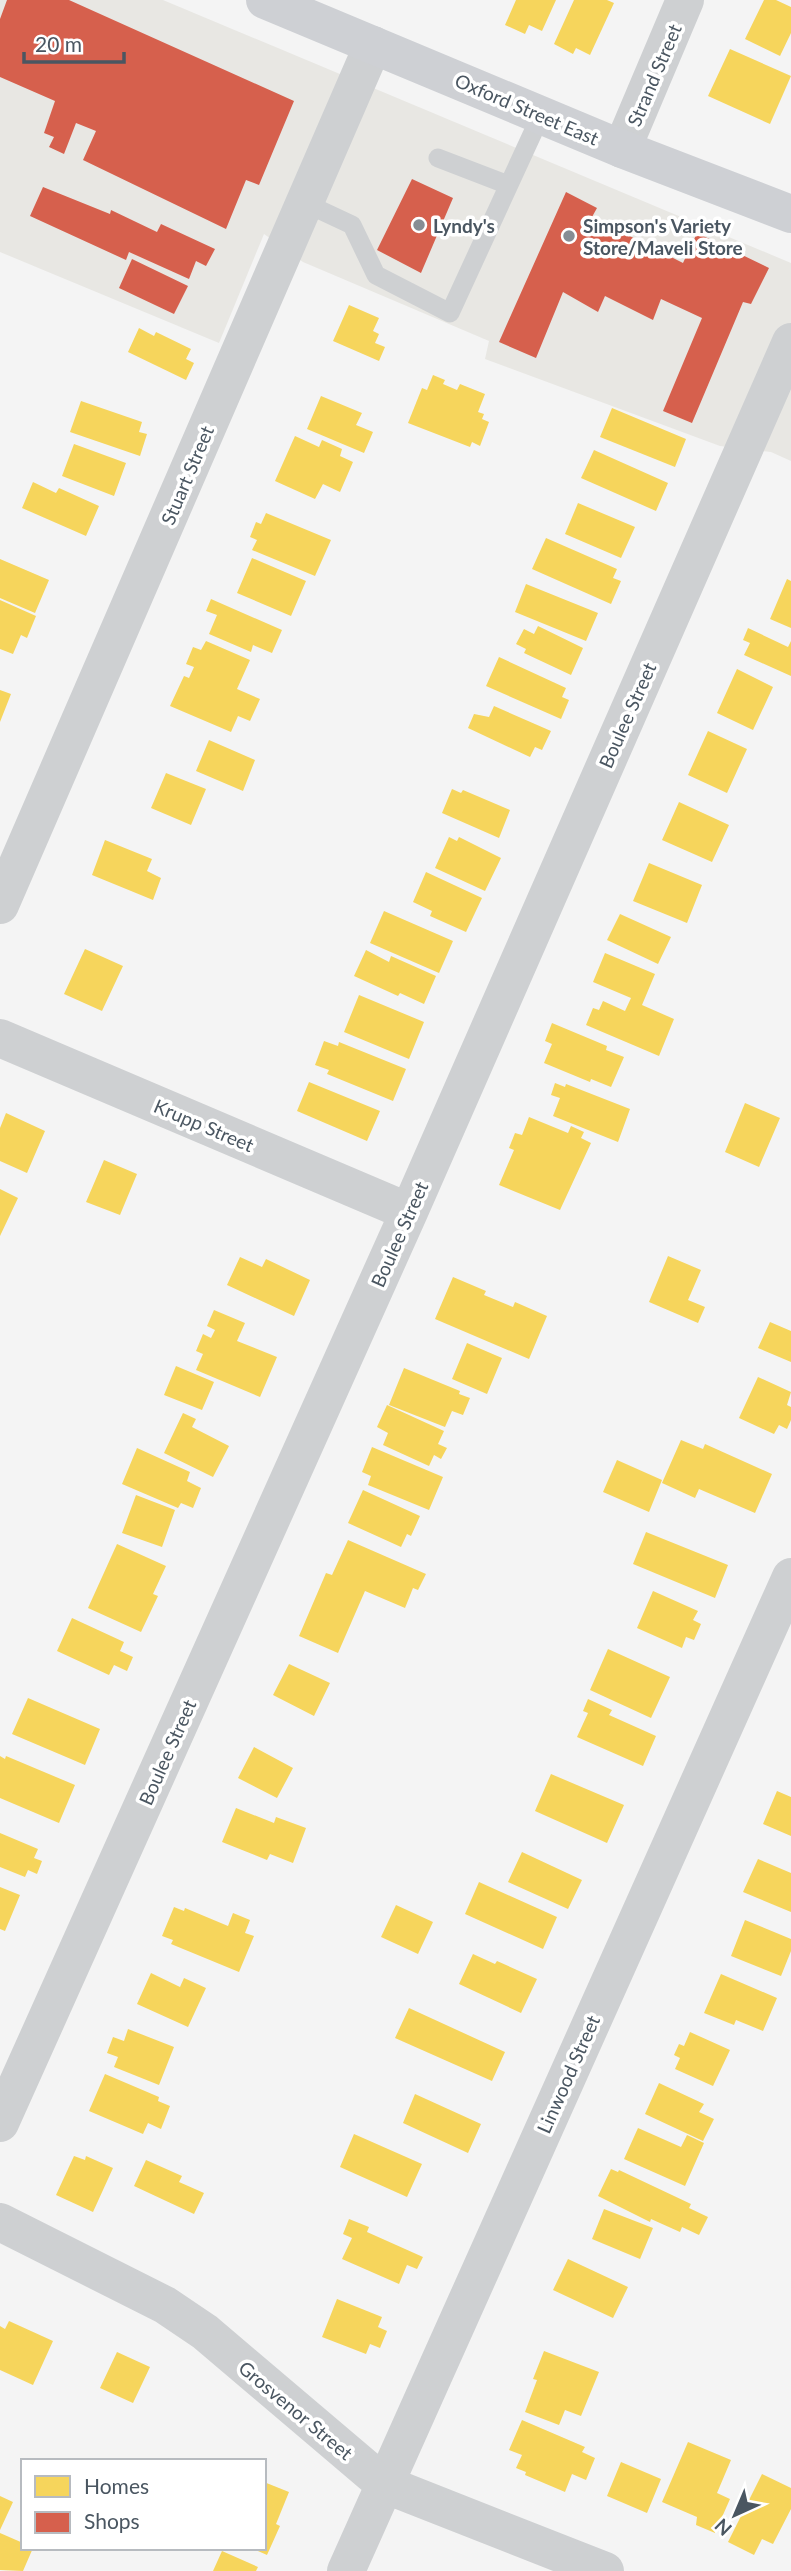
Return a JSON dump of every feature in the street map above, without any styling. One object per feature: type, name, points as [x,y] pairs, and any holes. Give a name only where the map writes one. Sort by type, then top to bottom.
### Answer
[{"type":"main road","name":"Oxford Street East","points":[[265,0],[622,149],[791,214]]},
{"type":"street","name":"Strand Street","points":[[622,149],[685,0]]},
{"type":"street","name":"Stuart Street","points":[[0,905],[373,45]]},
{"type":"street","name":"Boulee Street","points":[[0,2123],[409,1212],[791,342]]},
{"type":"street","name":"Krupp Street","points":[[0,1038],[409,1212]]},
{"type":"street","name":"Linwood Street","points":[[346,2571],[791,1577]]},
{"type":"street","name":"Grosvenor Street","points":[[0,2222],[165,2305],[205,2332],[384,2484],[606,2571]]},
{"type":"lane","points":[[305,203],[352,225],[376,275],[450,313],[541,115]]},
{"type":"lane","points":[[438,158],[508,185]]},
{"type":"shaded area","points":[[0,0],[163,0],[791,263],[791,461],[771,452],[720,446],[485,359],[489,341],[303,262],[264,234],[219,343],[0,252]]},
{"type":"building: Homes","points":[[516,0],[556,0],[542,31],[529,25],[525,34],[505,25]]},
{"type":"building: Homes","points":[[574,0],[607,0],[614,3],[590,55],[576,48],[573,54],[554,44]]},
{"type":"building: Homes","points":[[764,0],[776,0],[791,7],[791,33],[780,56],[745,39]]},
{"type":"building: Homes","points":[[730,49],[791,76],[770,124],[708,96]]},
{"type":"building: Homes","points":[[349,305],[379,318],[373,331],[379,334],[375,343],[385,347],[379,361],[333,341]]},
{"type":"building: Homes","points":[[139,328],[154,336],[156,332],[191,349],[186,359],[194,363],[186,380],[128,352]]},
{"type":"building: Homes","points":[[433,375],[445,380],[443,384],[457,390],[460,384],[485,394],[478,412],[484,414],[482,419],[489,422],[480,446],[472,442],[470,447],[408,423],[422,388],[427,390]]},
{"type":"building: Homes","points":[[321,396],[362,413],[356,425],[373,432],[364,453],[307,429]]},
{"type":"building: Homes","points":[[81,401],[142,422],[139,432],[147,434],[140,456],[70,432]]},
{"type":"building: Homes","points":[[612,408],[686,439],[675,467],[600,437]]},
{"type":"building: Homes","points":[[295,436],[319,447],[322,440],[342,449],[340,456],[353,462],[340,492],[323,484],[315,499],[275,481]]},
{"type":"building: Homes","points":[[74,444],[126,463],[114,496],[62,476]]},
{"type":"building: Homes","points":[[594,450],[668,483],[656,511],[581,478]]},
{"type":"building: Homes","points":[[33,482],[56,493],[59,488],[99,506],[86,536],[22,508]]},
{"type":"building: Homes","points":[[578,503],[635,527],[621,558],[565,534]]},
{"type":"building: Homes","points":[[266,513],[331,540],[315,576],[252,550],[257,540],[250,537],[256,522],[261,524]]},
{"type":"building: Homes","points":[[546,538],[617,569],[613,578],[621,581],[611,604],[532,569]]},
{"type":"building: Homes","points":[[252,558],[306,581],[291,616],[237,593]]},
{"type":"building: Homes","points":[[0,559],[49,580],[35,613],[0,598]]},
{"type":"building: Homes","points":[[787,579],[791,581],[791,628],[770,619]]},
{"type":"building: Homes","points":[[526,584],[598,613],[586,641],[515,612]]},
{"type":"building: Homes","points":[[211,599],[282,630],[272,653],[253,645],[251,652],[209,634],[217,615],[206,611]]},
{"type":"building: Homes","points":[[0,600],[36,616],[27,638],[21,635],[13,654],[0,649]]},
{"type":"building: Homes","points":[[538,626],[583,648],[571,675],[524,653],[526,649],[516,644],[524,629],[534,634]]},
{"type":"building: Homes","points":[[748,628],[788,647],[791,641],[791,676],[744,655],[750,643],[743,640]]},
{"type":"building: Homes","points":[[206,641],[250,660],[237,689],[260,699],[250,721],[238,716],[231,732],[170,706],[184,676],[189,678],[194,667],[186,664],[193,647],[201,650]]},
{"type":"building: Homes","points":[[499,657],[566,688],[562,697],[569,700],[561,719],[486,686]]},
{"type":"building: Homes","points":[[737,669],[773,687],[753,730],[717,713]]},
{"type":"building: Homes","points":[[0,690],[11,694],[0,722]]},
{"type":"building: Homes","points":[[494,706],[551,731],[542,750],[535,747],[530,757],[468,728],[474,714],[489,717]]},
{"type":"building: Homes","points":[[708,731],[747,749],[727,793],[688,775]]},
{"type":"building: Homes","points":[[209,740],[255,760],[243,791],[196,771]]},
{"type":"building: Homes","points":[[166,773],[206,789],[191,825],[151,808]]},
{"type":"building: Homes","points":[[452,789],[461,793],[463,790],[510,810],[499,838],[442,813]]},
{"type":"building: Homes","points":[[679,802],[729,825],[712,862],[662,840]]},
{"type":"building: Homes","points":[[449,837],[457,841],[459,837],[501,858],[485,891],[435,868]]},
{"type":"building: Homes","points":[[105,840],[152,859],[147,871],[161,878],[153,900],[92,875]]},
{"type":"building: Homes","points":[[649,863],[702,885],[687,923],[633,901]]},
{"type":"building: Homes","points":[[426,872],[482,898],[466,932],[430,916],[432,911],[413,902]]},
{"type":"building: Homes","points":[[384,911],[453,941],[439,973],[370,943]]},
{"type":"building: Homes","points":[[620,914],[671,937],[658,964],[607,940]]},
{"type":"building: Homes","points":[[85,949],[123,966],[102,1011],[64,994]]},
{"type":"building: Homes","points":[[366,950],[389,962],[391,956],[436,976],[424,1004],[400,993],[398,996],[354,976]]},
{"type":"building: Homes","points":[[605,953],[655,974],[642,1005],[674,1019],[659,1056],[586,1025],[593,1008],[599,1010],[603,1001],[625,1011],[631,998],[593,982]]},
{"type":"building: Homes","points":[[359,995],[424,1022],[409,1059],[344,1032]]},
{"type":"building: Homes","points":[[552,1023],[607,1046],[606,1050],[624,1057],[611,1087],[591,1079],[590,1082],[544,1063],[552,1044],[545,1041]]},
{"type":"building: Homes","points":[[324,1041],[338,1046],[339,1042],[406,1069],[393,1101],[327,1074],[329,1070],[315,1065]]},
{"type":"building: Homes","points":[[309,1082],[380,1111],[367,1141],[297,1111]]},
{"type":"building: Homes","points":[[555,1083],[565,1087],[566,1084],[630,1109],[618,1142],[553,1116],[560,1098],[551,1095]]},
{"type":"building: Homes","points":[[745,1103],[780,1118],[759,1167],[725,1152]]},
{"type":"building: Homes","points":[[6,1113],[45,1131],[27,1173],[0,1161],[0,1128]]},
{"type":"building: Homes","points":[[529,1117],[568,1133],[571,1126],[584,1132],[581,1138],[591,1143],[560,1210],[499,1185],[514,1150],[509,1148],[515,1133],[522,1135]]},
{"type":"building: Homes","points":[[104,1160],[137,1174],[120,1215],[86,1202]]},
{"type":"building: Homes","points":[[0,1189],[18,1198],[0,1236]]},
{"type":"building: Homes","points":[[668,1256],[701,1270],[688,1300],[705,1307],[698,1323],[649,1302]]},
{"type":"building: Homes","points":[[240,1257],[262,1267],[266,1259],[310,1280],[294,1316],[227,1285]]},
{"type":"building: Homes","points":[[453,1277],[486,1291],[484,1295],[513,1307],[515,1302],[547,1316],[529,1359],[435,1319]]},
{"type":"building: Homes","points":[[214,1310],[245,1323],[237,1341],[277,1357],[260,1397],[196,1370],[203,1354],[196,1351],[203,1334],[211,1338],[215,1330],[207,1326]]},
{"type":"building: Homes","points":[[770,1322],[791,1331],[791,1362],[758,1348]]},
{"type":"building: Homes","points":[[467,1343],[502,1358],[487,1394],[452,1379]]},
{"type":"building: Homes","points":[[176,1366],[214,1382],[202,1410],[164,1395]]},
{"type":"building: Homes","points":[[404,1368],[460,1391],[459,1394],[470,1398],[463,1415],[452,1411],[445,1427],[389,1405]]},
{"type":"building: Homes","points":[[758,1377],[791,1392],[787,1405],[791,1407],[791,1420],[787,1429],[779,1425],[774,1434],[739,1418]]},
{"type":"building: Homes","points":[[387,1405],[444,1431],[438,1444],[447,1448],[441,1459],[434,1455],[429,1466],[383,1445],[388,1433],[377,1427]]},
{"type":"building: Homes","points":[[183,1413],[196,1419],[192,1427],[229,1446],[213,1477],[164,1453]]},
{"type":"building: Homes","points":[[681,1440],[703,1449],[705,1444],[772,1474],[755,1513],[699,1489],[695,1498],[662,1483]]},
{"type":"building: Homes","points":[[372,1447],[443,1477],[429,1510],[368,1485],[371,1476],[362,1472]]},
{"type":"building: Homes","points":[[137,1448],[190,1472],[187,1481],[201,1488],[193,1508],[181,1503],[178,1508],[122,1484]]},
{"type":"building: Homes","points":[[617,1460],[662,1480],[649,1512],[603,1492]]},
{"type":"building: Homes","points":[[363,1490],[420,1516],[411,1536],[407,1534],[401,1547],[348,1523]]},
{"type":"building: Homes","points":[[136,1495],[175,1510],[162,1547],[122,1533]]},
{"type":"building: Homes","points":[[646,1532],[728,1565],[715,1598],[633,1564]]},
{"type":"building: Homes","points":[[348,1540],[426,1574],[418,1590],[413,1588],[405,1608],[365,1591],[338,1653],[299,1636],[326,1573],[332,1575]]},
{"type":"building: Homes","points":[[117,1544],[166,1566],[153,1594],[158,1596],[141,1632],[88,1608]]},
{"type":"building: Homes","points":[[653,1591],[698,1611],[693,1620],[701,1624],[694,1640],[686,1637],[682,1648],[637,1628]]},
{"type":"building: Homes","points":[[72,1618],[124,1642],[120,1651],[133,1657],[127,1671],[114,1665],[109,1675],[57,1651]]},
{"type":"building: Homes","points":[[608,1649],[670,1677],[651,1718],[590,1690]]},
{"type":"building: Homes","points":[[289,1664],[330,1683],[314,1716],[273,1695]]},
{"type":"building: Homes","points":[[28,1698],[100,1729],[85,1765],[12,1734]]},
{"type":"building: Homes","points":[[588,1699],[612,1710],[609,1715],[656,1736],[643,1766],[577,1737],[588,1713],[583,1711]]},
{"type":"building: Homes","points":[[254,1747],[293,1768],[277,1798],[238,1778]]},
{"type":"building: Homes","points":[[0,1756],[5,1759],[6,1756],[75,1785],[59,1823],[0,1798]]},
{"type":"building: Homes","points":[[551,1774],[624,1805],[607,1843],[535,1811]]},
{"type":"building: Homes","points":[[777,1791],[791,1797],[791,1836],[763,1824]]},
{"type":"building: Homes","points":[[236,1808],[274,1823],[276,1817],[306,1828],[293,1863],[270,1854],[267,1860],[222,1842]]},
{"type":"building: Homes","points":[[0,1833],[38,1849],[34,1858],[42,1861],[37,1874],[28,1870],[25,1877],[0,1867]]},
{"type":"building: Homes","points":[[522,1852],[582,1880],[568,1909],[508,1882]]},
{"type":"building: Homes","points":[[758,1859],[791,1873],[791,1912],[743,1892]]},
{"type":"building: Homes","points":[[479,1882],[557,1917],[543,1949],[465,1914]]},
{"type":"building: Homes","points":[[0,1887],[20,1895],[5,1931],[0,1929]]},
{"type":"building: Homes","points":[[396,1905],[433,1922],[418,1954],[381,1937]]},
{"type":"building: Homes","points":[[174,1907],[184,1911],[185,1908],[228,1926],[233,1913],[250,1920],[245,1933],[254,1936],[239,1972],[171,1944],[173,1940],[162,1936]]},
{"type":"building: Homes","points":[[745,1920],[791,1939],[791,1951],[781,1976],[731,1956]]},
{"type":"building: Homes","points":[[473,1954],[495,1964],[497,1961],[537,1979],[521,2013],[459,1984]]},
{"type":"building: Homes","points":[[151,1973],[180,1987],[184,1978],[206,1988],[188,2027],[137,2004]]},
{"type":"building: Homes","points":[[721,1974],[777,1998],[763,2031],[736,2020],[734,2025],[704,2013]]},
{"type":"building: Homes","points":[[409,2008],[505,2052],[492,2081],[395,2038]]},
{"type":"building: Homes","points":[[128,2029],[174,2047],[159,2085],[114,2067],[118,2057],[107,2053],[113,2037],[124,2041]]},
{"type":"building: Homes","points":[[690,2032],[730,2050],[713,2086],[675,2069],[680,2058],[674,2055],[679,2044],[684,2046]]},
{"type":"building: Homes","points":[[105,2074],[159,2097],[158,2101],[170,2106],[161,2129],[148,2123],[143,2134],[89,2111]]},
{"type":"building: Homes","points":[[659,2083],[704,2104],[699,2112],[714,2119],[703,2141],[645,2114]]},
{"type":"building: Homes","points":[[415,2094],[481,2124],[468,2153],[403,2123]]},
{"type":"building: Homes","points":[[638,2128],[681,2147],[687,2135],[704,2143],[685,2186],[624,2159]]},
{"type":"building: Homes","points":[[354,2134],[422,2164],[407,2197],[340,2167]]},
{"type":"building: Homes","points":[[74,2156],[85,2160],[86,2156],[113,2168],[93,2212],[56,2195]]},
{"type":"building: Homes","points":[[146,2160],[182,2176],[179,2182],[204,2193],[194,2214],[134,2186]]},
{"type":"building: Homes","points":[[611,2169],[618,2172],[619,2170],[691,2204],[689,2208],[708,2217],[699,2235],[682,2227],[680,2232],[651,2219],[650,2222],[598,2196]]},
{"type":"building: Homes","points":[[604,2209],[653,2228],[640,2259],[592,2239]]},
{"type":"building: Homes","points":[[349,2219],[369,2227],[367,2232],[423,2257],[417,2269],[407,2265],[399,2284],[342,2259],[352,2238],[343,2234]]},
{"type":"building: Homes","points":[[568,2259],[628,2287],[613,2318],[553,2290]]},
{"type":"building: Homes","points":[[337,2299],[382,2317],[378,2327],[387,2331],[380,2348],[370,2344],[366,2354],[322,2337]]},
{"type":"building: Homes","points":[[9,2321],[53,2341],[33,2385],[0,2370],[0,2326],[5,2329]]},
{"type":"building: Homes","points":[[544,2351],[599,2372],[581,2416],[565,2410],[559,2425],[525,2412],[537,2380],[533,2379]]},
{"type":"building: Homes","points":[[117,2352],[150,2367],[133,2403],[100,2388]]},
{"type":"building: Homes","points":[[522,2420],[585,2447],[582,2452],[595,2458],[586,2480],[572,2474],[565,2492],[525,2475],[526,2472],[516,2468],[522,2455],[509,2450]]},
{"type":"building: Homes","points":[[688,2442],[731,2460],[717,2493],[730,2499],[715,2533],[696,2525],[697,2517],[662,2502]]},
{"type":"building: Homes","points":[[621,2462],[661,2479],[647,2513],[607,2496]]},
{"type":"building: Homes","points":[[762,2474],[791,2488],[791,2509],[773,2544],[762,2539],[754,2555],[728,2542]]},
{"type":"building: Homes","points":[[266,2483],[289,2492],[276,2524],[280,2526],[267,2555],[256,2550],[266,2550]]},
{"type":"building: Homes","points":[[0,2496],[13,2502],[0,2530]]},
{"type":"building: Homes","points":[[0,2533],[21,2542],[21,2550],[32,2550],[23,2571],[0,2570]]},
{"type":"building: Homes","points":[[222,2551],[258,2567],[256,2571],[213,2571]]},
{"type":"building: Shops","points":[[7,0],[69,0],[294,101],[259,185],[246,180],[226,229],[83,160],[96,131],[76,123],[64,154],[49,147],[54,137],[44,133],[55,101],[0,77],[0,19]]},
{"type":"building: Shops","points":[[412,179],[453,198],[421,273],[377,250]]},
{"type":"building: Shops","points":[[43,187],[110,214],[111,210],[157,232],[161,224],[215,249],[206,266],[196,261],[189,279],[129,252],[126,260],[30,216]]},
{"type":"building: Shops","points":[[566,192],[597,208],[592,217],[683,263],[697,233],[769,268],[751,304],[743,302],[692,423],[663,411],[702,318],[661,299],[653,320],[605,296],[598,312],[563,292],[536,358],[499,342]]},
{"type":"building: Shops","points":[[132,259],[188,286],[174,314],[119,288]]},
{"type":"place","name":"Lyndy's","points":[[419,225]]},
{"type":"place","name":"Simpson's Variety Store/Maveli Store","points":[[569,236]]}]
